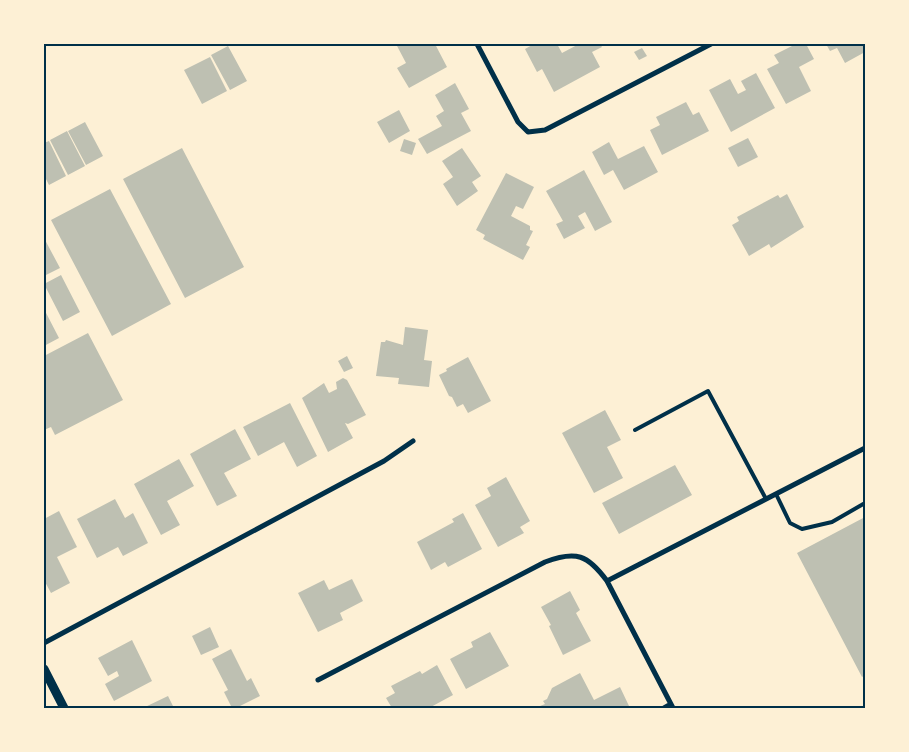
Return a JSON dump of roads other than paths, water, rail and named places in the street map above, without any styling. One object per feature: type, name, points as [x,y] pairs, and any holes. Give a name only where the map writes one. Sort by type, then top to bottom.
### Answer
[{"type":"street","points":[[476,44],[518,122],[528,132],[545,130],[711,44]]},
{"type":"street","points":[[44,643],[384,462],[413,441]]},
{"type":"street","points":[[607,582],[865,448]]},
{"type":"street","points":[[318,680],[545,562],[562,555],[579,556],[594,564],[607,582],[672,706],[664,708]]},
{"type":"street","points":[[44,669],[64,708]]},
{"type":"lane","points":[[635,430],[708,390],[766,499]]},
{"type":"lane","points":[[776,494],[790,523],[802,529],[832,522],[865,503]]}]
